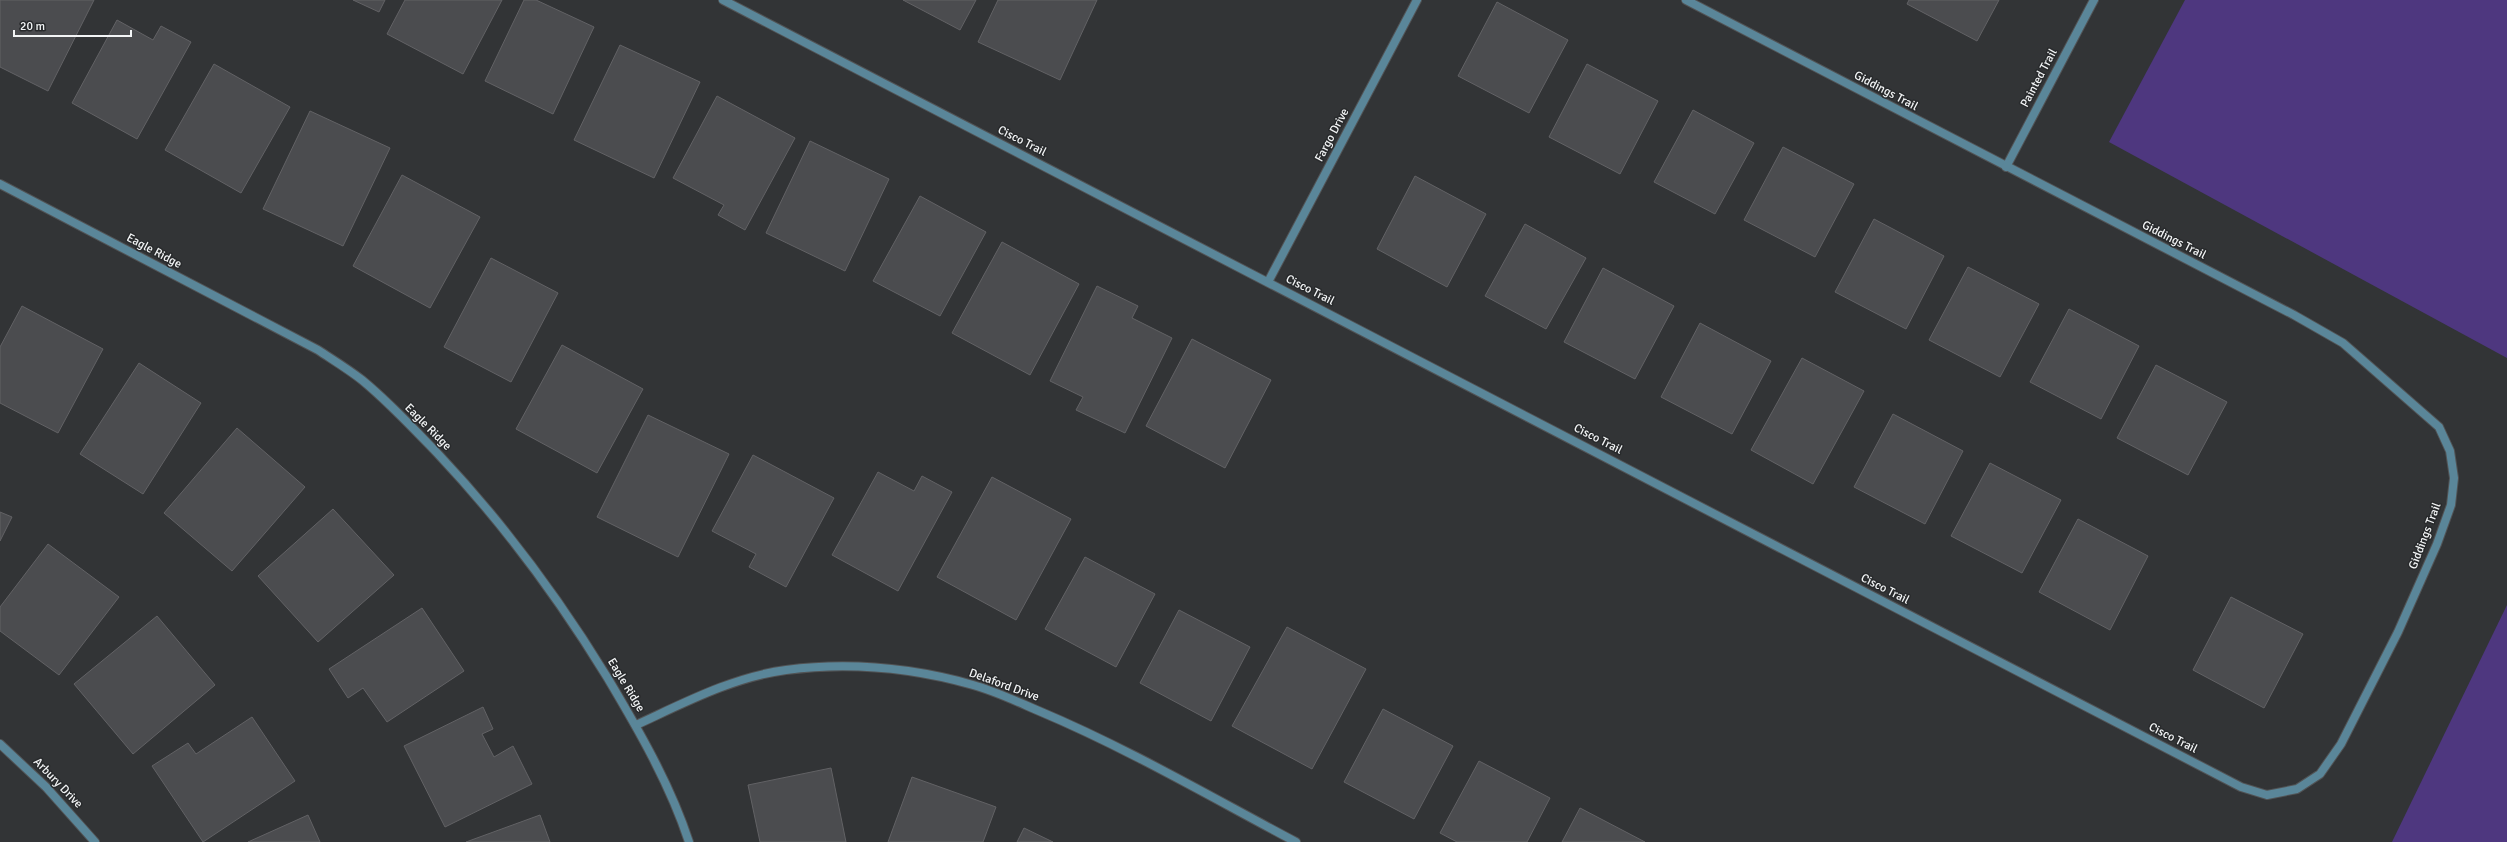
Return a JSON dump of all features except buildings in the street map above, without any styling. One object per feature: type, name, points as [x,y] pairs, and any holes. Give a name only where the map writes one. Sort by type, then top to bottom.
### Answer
[{"type":"street","name":"Cisco Trail","points":[[723,0],[2234,783],[2267,795],[2297,789],[2320,774],[2341,744],[2398,632]]},
{"type":"street","name":"Fargo Drive","points":[[1268,282],[1417,0]]},
{"type":"street","name":"Giddings Trail","points":[[1686,0],[2294,315],[2343,343],[2439,427],[2450,451],[2454,478],[2451,505],[2437,544],[2398,632]]},
{"type":"street","name":"Painted Trail","points":[[2006,167],[2094,0]]},
{"type":"street","name":"Eagle Ridge","points":[[0,184],[318,350],[362,380],[410,424],[479,497],[543,579],[585,641],[636,725],[682,821],[689,842]]},
{"type":"street","name":"Delaford Drive","points":[[636,725],[742,680],[785,670],[826,667],[875,668],[928,674],[975,685],[1077,727],[1296,842]]},
{"type":"street","name":"Arbury Drive","points":[[0,744],[46,786],[95,842]]},
{"type":"shaded area","points":[[2185,0],[2507,0],[2507,358],[2109,142]]},
{"type":"shaded area","points":[[2507,605],[2507,842],[2392,842]]}]
